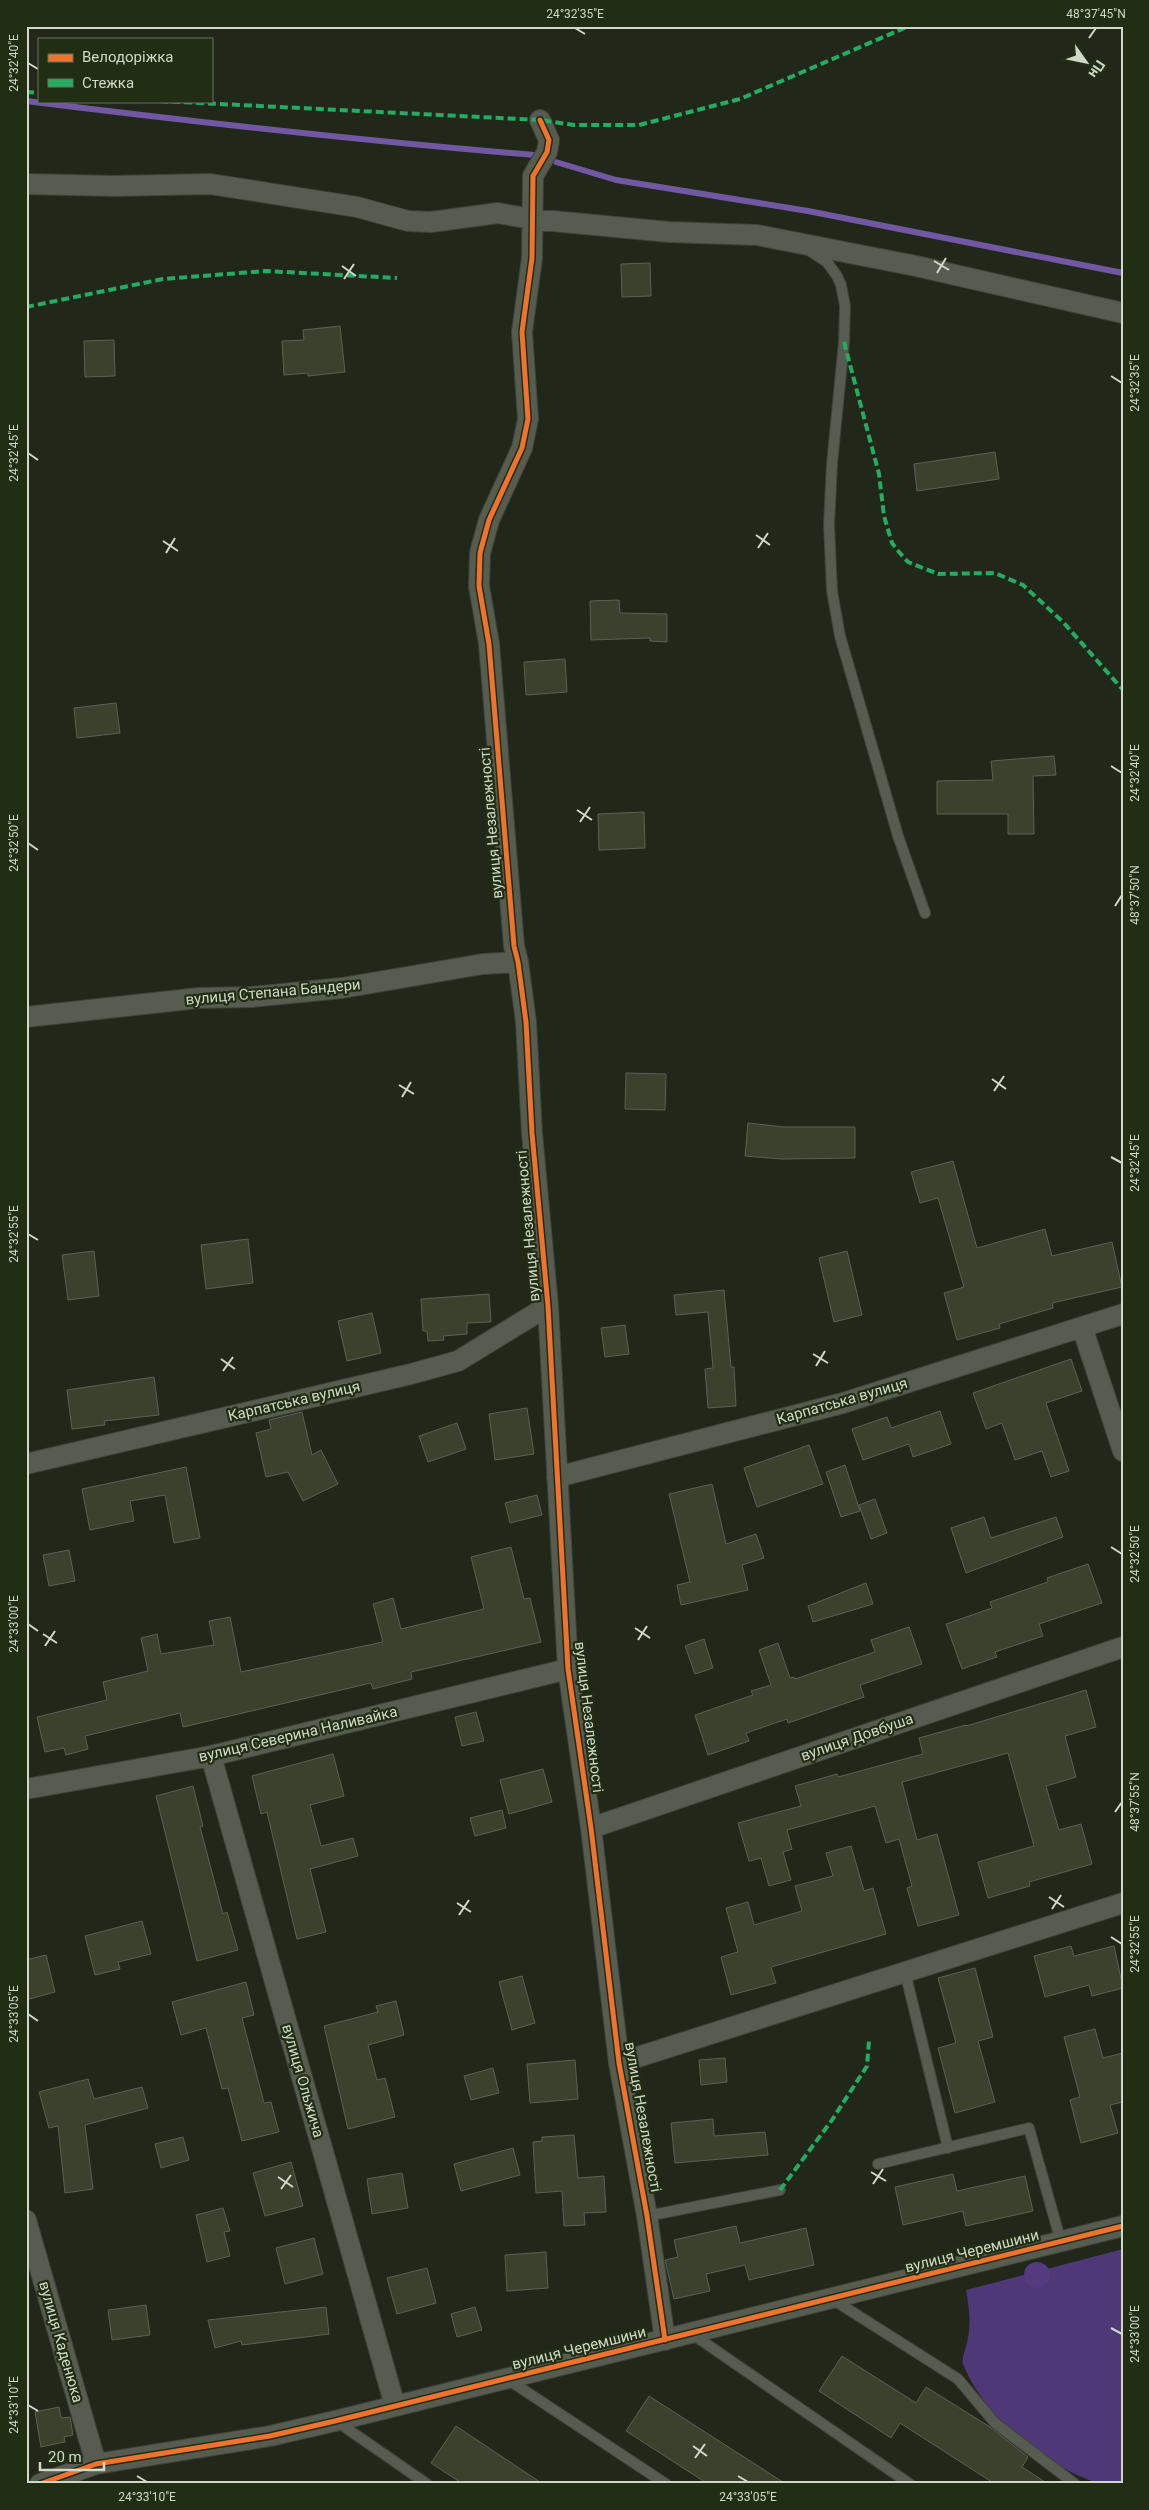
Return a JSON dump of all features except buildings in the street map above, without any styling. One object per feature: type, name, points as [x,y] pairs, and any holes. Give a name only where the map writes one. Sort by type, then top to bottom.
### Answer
[{"type":"street","name":"вулиця Незалежності","points":[[540,120],[549,140],[547,152],[533,176],[532,258],[522,332],[528,419],[522,448],[488,520],[480,554],[479,586],[490,644],[513,937],[526,1022],[532,1133],[548,1306],[568,1670],[591,1828],[619,2063],[647,2216],[665,2340]]},
{"type":"street","points":[[26,184],[114,186],[210,184],[357,207],[408,221],[431,222],[498,213],[531,219],[669,232],[756,235],[916,266],[1123,313]]},
{"type":"street","name":"вулиця Степана Бандери","points":[[26,1017],[199,998],[252,997],[342,988],[483,964],[518,962]]},
{"type":"street","name":"Карпатська вулиця","points":[[26,1464],[411,1374],[458,1361],[548,1306]]},
{"type":"street","name":"Карпатська вулиця","points":[[557,1477],[844,1403],[1123,1314]]},
{"type":"street","points":[[1082,1327],[1123,1451]]},
{"type":"street","name":"вулиця Довбуша","points":[[591,1828],[1123,1647]]},
{"type":"street","name":"вулиця Северина Наливайка","points":[[26,1789],[211,1756],[568,1670]]},
{"type":"street","name":"вулиця Ольжича","points":[[211,1756],[395,2406]]},
{"type":"street","points":[[619,2063],[1123,1903]]},
{"type":"street","name":"вулиця Каденюка","points":[[26,2220],[96,2464]]},
{"type":"street","name":"вулиця Черемшини","points":[[40,2484],[96,2464],[270,2436],[335,2421],[1123,2226]]},
{"type":"lane","points":[[786,241],[827,262],[841,285],[845,306],[844,342],[830,516],[832,591],[840,636],[898,836],[925,913]]},
{"type":"lane","points":[[905,1972],[948,2148]]},
{"type":"lane","points":[[878,2164],[1029,2128],[1061,2242]]},
{"type":"lane","points":[[647,2216],[780,2190]]},
{"type":"lane","points":[[831,2299],[958,2379],[995,2423],[1075,2484]]},
{"type":"lane","points":[[692,2334],[910,2484]]},
{"type":"lane","points":[[507,2379],[666,2484]]},
{"type":"lane","points":[[335,2421],[427,2484]]},
{"type":"shaded area","points":[[1123,2249],[1123,2480],[1110,2484],[1095,2482],[1060,2466],[1014,2432],[980,2396],[963,2364],[969,2326],[966,2290]]},
{"type":"shaded area","points":[[1037,2262],[1046,2266],[1050,2275],[1046,2284],[1037,2288],[1028,2284],[1024,2275],[1028,2266]]},
{"type":"waterway","points":[[26,101],[280,131],[534,155]]},
{"type":"waterway","points":[[556,162],[616,180],[808,211],[1123,273]]},
{"type":"marked path","points":[[180,102],[540,120],[574,125],[639,125],[740,99],[909,26]]},
{"type":"marked path","points":[[26,92],[38,93]]},
{"type":"marked path","points":[[26,307],[163,279],[266,271],[397,278]]},
{"type":"marked path","points":[[844,342],[879,474],[884,516],[892,543],[899,552],[908,562],[938,574],[995,573],[1023,585],[1063,622],[1123,690]]},
{"type":"marked path","points":[[780,2190],[832,2120],[867,2066],[869,2041]]},
{"type":"cycle path","points":[[540,120],[549,140],[547,152],[533,176],[532,258],[522,332],[528,419],[522,448],[489,520],[480,553],[479,586],[489,644],[514,946],[526,1022],[532,1133],[548,1306],[568,1669],[591,1828],[619,2063],[647,2216],[665,2340]]},
{"type":"cycle path","points":[[40,2484],[96,2464],[270,2436],[335,2421],[1123,2226]]}]
